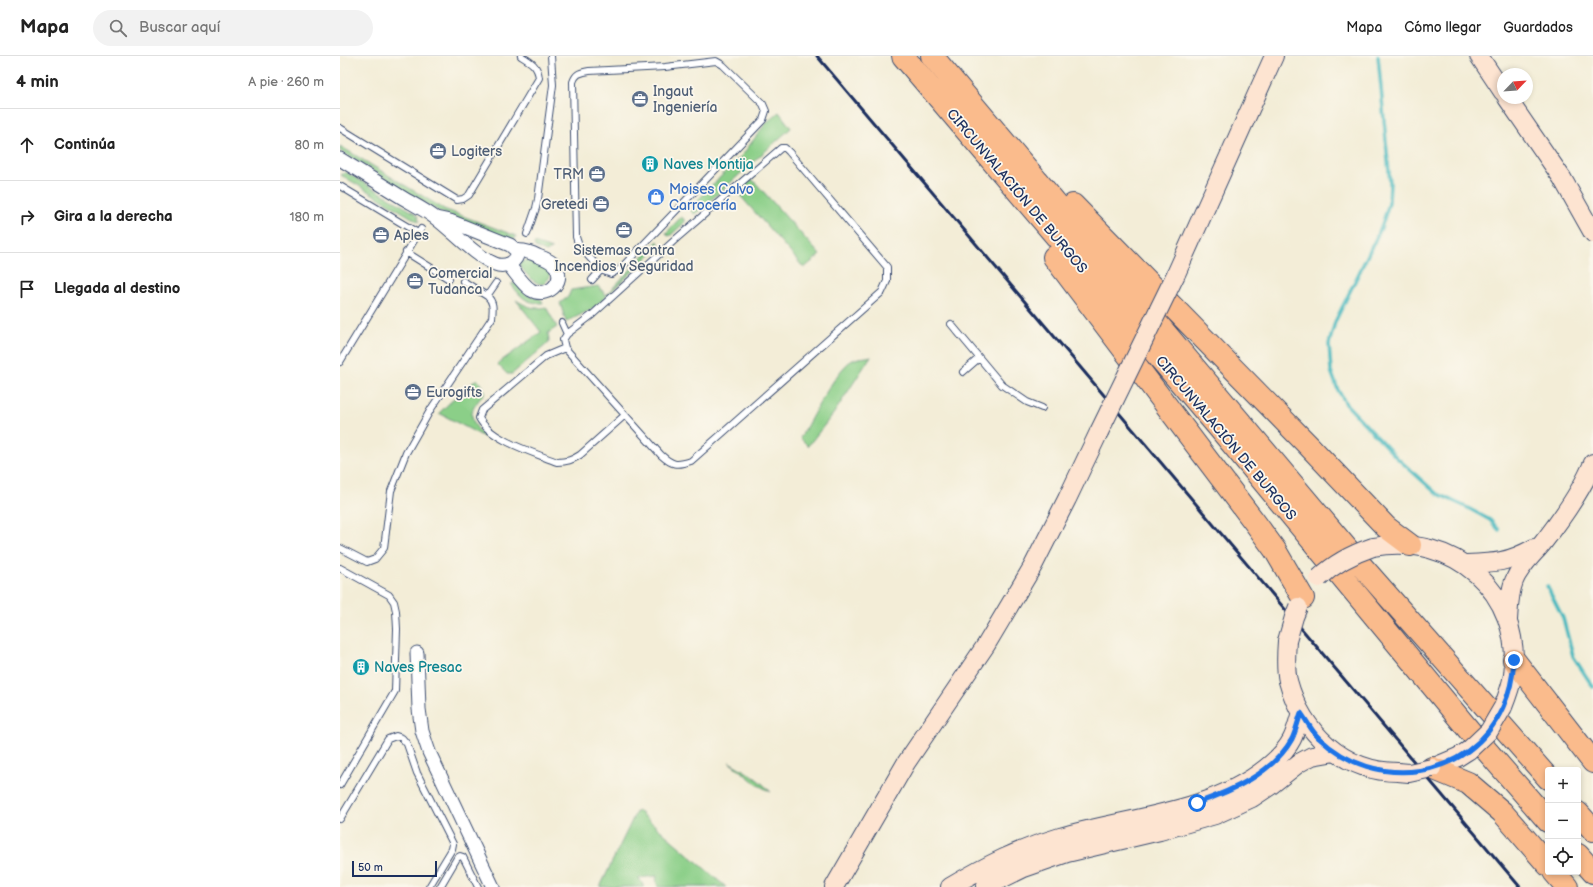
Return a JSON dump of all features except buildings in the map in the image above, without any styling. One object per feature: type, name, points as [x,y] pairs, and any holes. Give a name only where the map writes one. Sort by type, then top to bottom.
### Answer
[{"type":"highway","name":"CIRCUNVALACIÓN DE BURGOS","points":[[903,56],[1219,428],[1473,736],[1545,818]]},
{"type":"highway","name":"CIRCUNVALACIÓN DE BURGOS","points":[[932,56],[1354,557],[1545,775]]},
{"type":"highway","points":[[953,81],[1310,446],[1386,527],[1410,544]]},
{"type":"highway","points":[[928,86],[968,149],[1066,272],[1275,550],[1301,602]]},
{"type":"highway","points":[[1514,660],[1593,762]]},
{"type":"highway","points":[[1432,768],[1468,783],[1502,812],[1545,862]]},
{"type":"highway","points":[[1581,816],[1593,830]]},
{"type":"highway","points":[[1581,858],[1593,872]]},
{"type":"highway","points":[[1557,875],[1567,887]]},
{"type":"main road","points":[[834,887],[906,763],[986,645],[1033,566],[1176,274],[1274,56]]},
{"type":"main road","points":[[1479,56],[1497,83]]},
{"type":"main road","points":[[1511,104],[1562,178],[1593,233]]},
{"type":"main road","points":[[1508,621],[1510,598],[1515,580],[1526,561],[1542,543],[1569,505],[1593,463]]},
{"type":"main road","points":[[1464,564],[1495,563],[1519,556],[1542,543]]},
{"type":"main road","points":[[1410,544],[1447,554],[1464,564],[1490,589],[1500,604],[1508,621],[1513,640],[1514,660],[1512,681],[1503,707],[1489,731],[1469,750],[1458,757],[1432,768],[1409,773],[1370,769],[1352,762],[1335,752],[1317,737],[1301,713],[1288,680],[1286,658],[1287,641],[1294,616],[1301,602],[1319,578],[1328,569],[1344,559],[1373,547],[1410,544]]},
{"type":"main road","points":[[950,887],[1006,856],[1034,845],[1090,829],[1172,811],[1217,796],[1243,784],[1278,757],[1292,739],[1301,713]]},
{"type":"main road","points":[[985,887],[1024,868],[1066,853],[1160,831],[1215,815],[1252,798],[1305,759],[1312,756],[1335,752]]},
{"type":"street","points":[[340,159],[435,218],[487,259],[500,265],[508,264],[515,260],[518,254],[517,251]]},
{"type":"street","points":[[435,218],[450,220],[510,244],[517,251],[528,252],[551,261],[556,267],[558,281],[555,287],[547,292],[537,292],[531,290],[508,264]]},
{"type":"street","points":[[417,653],[419,709],[422,731],[429,752],[493,887]]},
{"type":"lane","points":[[340,128],[458,200],[463,199],[469,195],[539,78],[539,70],[521,56]]},
{"type":"lane","points":[[527,234],[536,208],[539,191],[553,85],[551,56]]},
{"type":"lane","points":[[716,61],[723,65],[763,104],[766,111],[763,120],[620,269],[611,274],[601,270],[579,246],[576,237],[572,82],[575,76],[579,73],[589,71],[665,67],[716,61]]},
{"type":"lane","points":[[781,148],[785,148],[789,152],[887,267],[887,282],[882,292],[691,461],[676,464],[669,462],[565,348],[563,340],[567,334],[592,316],[677,238],[781,148]]},
{"type":"lane","points":[[340,186],[419,231],[340,362]]},
{"type":"lane","points":[[406,252],[449,278]]},
{"type":"lane","points":[[592,280],[601,270]]},
{"type":"lane","points":[[340,548],[367,562],[376,559],[384,548],[391,491],[406,453],[431,409],[492,318],[493,308],[491,300],[463,281]]},
{"type":"lane","points":[[487,296],[496,283]]},
{"type":"lane","points":[[562,323],[567,334]]},
{"type":"lane","points":[[951,324],[979,358],[1007,388],[1027,402],[1042,408]]},
{"type":"lane","points":[[565,348],[546,356],[482,410],[479,418],[485,426],[499,437],[557,462],[564,462],[572,460],[580,455],[625,415]]},
{"type":"lane","points":[[963,372],[979,358]]},
{"type":"lane","points":[[340,568],[390,595],[396,611],[397,630],[395,691],[340,785]]},
{"type":"lane","points":[[340,819],[388,739],[396,736],[402,738],[407,744],[417,772],[453,844],[429,887]]},
{"type":"lane","points":[[440,887],[457,858],[462,856],[478,887]]},
{"type":"green space","points":[[779,112],[791,128],[694,214],[689,209],[743,154],[766,123]]},
{"type":"green space","points":[[340,146],[444,209],[516,236],[516,238],[513,240],[440,212],[340,151]]},
{"type":"green space","points":[[346,172],[415,213],[418,216],[419,222],[341,175]]},
{"type":"green space","points":[[753,180],[820,255],[804,268],[737,192]]},
{"type":"green space","points":[[681,217],[684,219],[684,223],[668,236],[666,233]]},
{"type":"green space","points":[[658,241],[659,245],[657,248],[594,308],[566,322],[560,303],[568,297],[571,290],[598,286],[606,295]]},
{"type":"green space","points":[[534,243],[552,249],[546,252],[535,247]]},
{"type":"green space","points":[[527,260],[548,271],[550,277],[544,284],[533,281],[519,265],[521,262]]},
{"type":"green space","points":[[516,283],[524,292],[530,296],[541,299],[543,303],[532,302],[524,299],[511,284]]},
{"type":"green space","points":[[516,300],[530,307],[546,307],[557,327],[548,333],[549,341],[547,344],[512,374],[507,374],[497,364],[541,332]]},
{"type":"green space","points":[[871,356],[834,413],[808,446],[800,438],[838,374],[851,361]]},
{"type":"green space","points":[[477,379],[485,391],[473,409],[472,418],[476,427],[486,438],[439,413]]},
{"type":"green space","points":[[729,762],[756,779],[771,792],[758,785]]},
{"type":"green space","points":[[637,810],[726,887],[658,887],[656,880],[657,876],[639,878],[644,887],[600,887]]},
{"type":"waterway","points":[[1378,56],[1390,183],[1389,203],[1381,228],[1335,322],[1329,344],[1331,371],[1338,390],[1346,404],[1397,458],[1436,493],[1490,520],[1499,530]]},
{"type":"waterway","points":[[1547,586],[1563,618],[1573,656],[1593,687]]},
{"type":"railway","points":[[817,56],[1520,887]]},
{"type":"place","name":"Ingaut Ingeniería","points":[[640,99]]},
{"type":"place","name":"Logiters","points":[[438,151]]},
{"type":"place","name":"Naves Montija","points":[[650,164]]},
{"type":"place","name":"TRM","points":[[597,174]]},
{"type":"place","name":"Moises Calvo Carrocería","points":[[656,197]]},
{"type":"place","name":"Gretedi","points":[[601,204]]},
{"type":"place","name":"Sistemas contra Incendios y Seguridad","points":[[624,230]]},
{"type":"place","name":"Aples","points":[[381,235]]},
{"type":"place","name":"Comercial Tudanca","points":[[415,281]]},
{"type":"place","name":"Eurogifts","points":[[413,392]]},
{"type":"place","name":"Naves Presac","points":[[361,667]]},
{"type":"route","points":[[1197,803],[1243,784],[1278,757],[1292,739],[1301,713],[1317,737],[1335,752],[1352,762],[1370,769],[1409,773],[1428,769],[1458,757],[1480,741],[1497,719],[1509,692],[1513,676],[1514,660]]}]
